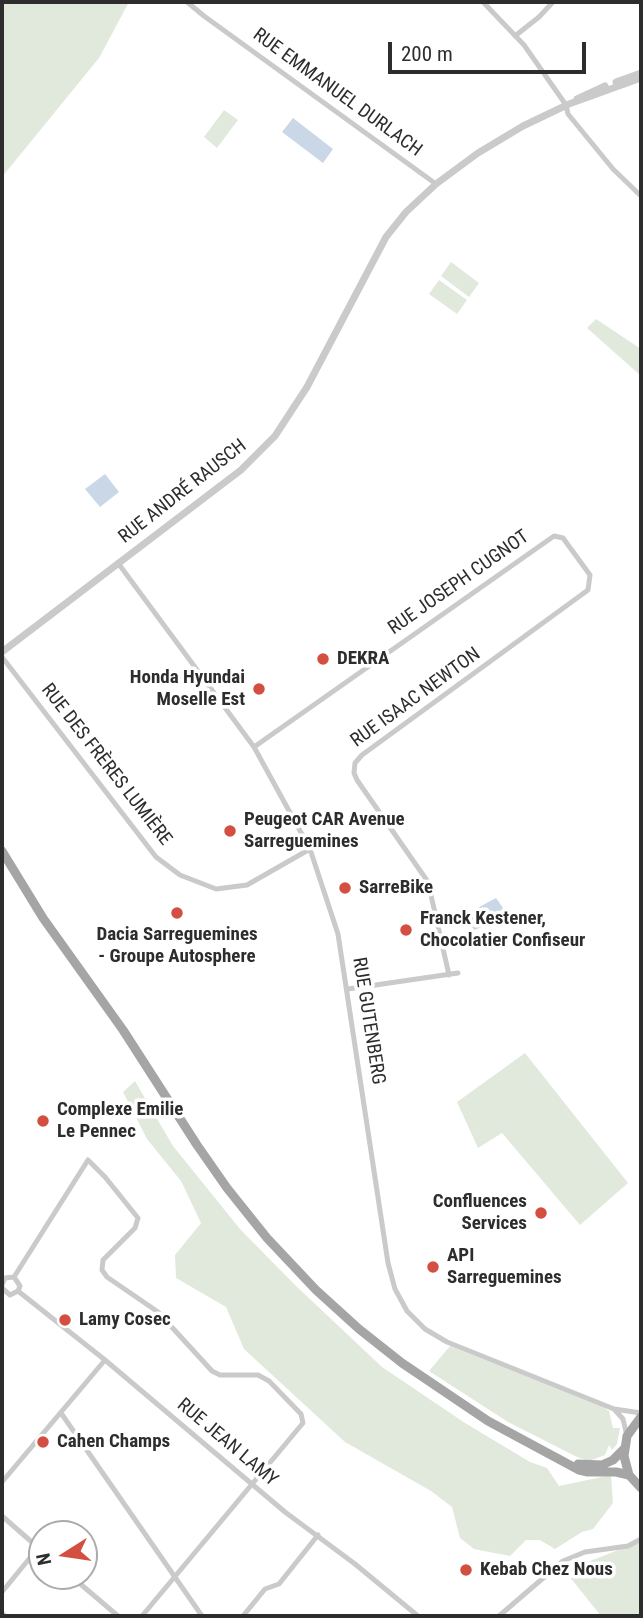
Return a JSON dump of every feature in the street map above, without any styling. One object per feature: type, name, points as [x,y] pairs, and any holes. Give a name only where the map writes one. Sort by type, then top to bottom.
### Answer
[{"type":"main road","points":[[2,851],[43,918],[123,1030],[209,1164],[244,1211],[285,1258],[340,1312],[402,1363],[488,1421],[588,1472],[629,1475]]},
{"type":"main road","points":[[641,1415],[627,1436],[624,1449],[624,1462],[629,1475],[641,1488]]},
{"type":"main road","points":[[569,1463],[602,1465],[613,1460],[624,1449]]},
{"type":"street","name":"RUE EMMANUEL DURLACH","points":[[187,2],[436,184]]},
{"type":"street","points":[[483,2],[524,46],[568,105],[568,114],[613,169],[641,196]]},
{"type":"street","points":[[515,36],[553,2]]},
{"type":"street","points":[[568,105],[582,95],[641,73]]},
{"type":"street","points":[[568,105],[641,78]]},
{"type":"street","name":"RUE ANDRÉ RAUSCH","points":[[2,652],[241,470],[275,436],[307,387],[386,237],[406,212],[436,184],[496,141],[568,105]]},
{"type":"street","name":"RUE JOSEPH CUGNOT","points":[[254,747],[554,536],[563,538],[576,556]]},
{"type":"street","name":"RUE ISAAC NEWTON","points":[[449,975],[428,882],[357,780],[354,773],[355,763],[362,755],[581,598],[589,590],[590,575],[576,556]]},
{"type":"street","name":"RUE GUTENBERG","points":[[118,563],[254,747],[310,849],[338,934],[388,1263],[395,1289],[407,1311],[425,1329],[447,1342],[614,1409],[641,1415]]},
{"type":"street","name":"RUE DES FRÈRES LUMIÈRE","points":[[2,657],[156,857],[180,876],[216,889],[247,885],[310,849]]},
{"type":"street","points":[[348,989],[458,973]]},
{"type":"street","points":[[15,1277],[88,1160],[138,1218],[135,1228],[103,1260],[102,1270],[107,1277],[158,1312],[212,1371],[220,1375],[258,1375],[269,1381],[301,1414],[303,1423],[142,1616]]},
{"type":"street","points":[[15,1277],[20,1286],[15,1294],[3,1288],[5,1278],[15,1277]]},
{"type":"street","name":"RUE JEAN LAMY","points":[[18,1291],[105,1360],[285,1512],[318,1535],[418,1616]]},
{"type":"street","points":[[2,1482],[105,1360]]},
{"type":"street","points":[[614,1409],[623,1419],[627,1436]]},
{"type":"street","points":[[61,1413],[202,1616]]},
{"type":"street","points":[[2,1517],[28,1540]]},
{"type":"street","points":[[243,1616],[265,1589],[279,1584],[318,1535]]},
{"type":"street","points":[[499,1616],[563,1561],[585,1552],[628,1546],[641,1539]]},
{"type":"street","points":[[2,1592],[28,1563]]},
{"type":"street","points":[[87,1590],[118,1616]]},
{"type":"shaded area","points":[[2,2],[129,2],[99,58],[2,177]]},
{"type":"shaded area","points":[[224,110],[238,120],[217,148],[204,137]]},
{"type":"shaded area","points":[[451,262],[479,283],[469,297],[441,276]]},
{"type":"shaded area","points":[[439,280],[467,300],[457,314],[429,294]]},
{"type":"shaded area","points":[[596,319],[641,349],[641,376],[587,328]]},
{"type":"shaded area","points":[[525,1053],[628,1183],[580,1225],[502,1133],[478,1148],[457,1102]]},
{"type":"shaded area","points":[[135,1081],[173,1146],[240,1229],[382,1367],[465,1423],[530,1462],[547,1468],[559,1486],[611,1475],[613,1503],[593,1529],[582,1532],[555,1549],[540,1540],[526,1540],[510,1556],[474,1549],[460,1538],[452,1507],[431,1491],[345,1442],[244,1349],[226,1307],[176,1278],[175,1255],[201,1223],[181,1181],[147,1139],[123,1092]]},
{"type":"shaded area","points":[[450,1346],[603,1407],[609,1411],[613,1428],[620,1428],[617,1444],[612,1450],[609,1445],[605,1455],[589,1461],[508,1422],[429,1371]]},
{"type":"shaded area","points":[[641,1541],[641,1616],[601,1616],[565,1571]]},
{"type":"water","points":[[293,118],[333,149],[323,163],[282,132]]},
{"type":"water","points":[[105,474],[119,492],[100,507],[85,489]]},
{"type":"water","points":[[496,898],[506,912],[490,924],[474,930],[466,918],[468,913]]},
{"type":"place","name":"DEKRA","points":[[323,659]]},
{"type":"place","name":"Honda Hyundai Moselle Est","points":[[259,689]]},
{"type":"place","name":"Peugeot CAR Avenue Sarreguemines","points":[[230,831]]},
{"type":"place","name":"SarreBike","points":[[345,888]]},
{"type":"place","name":"Dacia Sarreguemines - Groupe Autosphere","points":[[177,913]]},
{"type":"place","name":"Franck Kestener, Chocolatier Confiseur","points":[[406,930]]},
{"type":"place","name":"Complexe Emilie Le Pennec","points":[[43,1121]]},
{"type":"place","name":"Confluences Services","points":[[541,1213]]},
{"type":"place","name":"API Sarreguemines","points":[[433,1267]]},
{"type":"place","name":"Lamy Cosec","points":[[65,1320]]},
{"type":"place","name":"Cahen Champs","points":[[43,1442]]},
{"type":"place","name":"Kebab Chez Nous","points":[[466,1570]]}]
